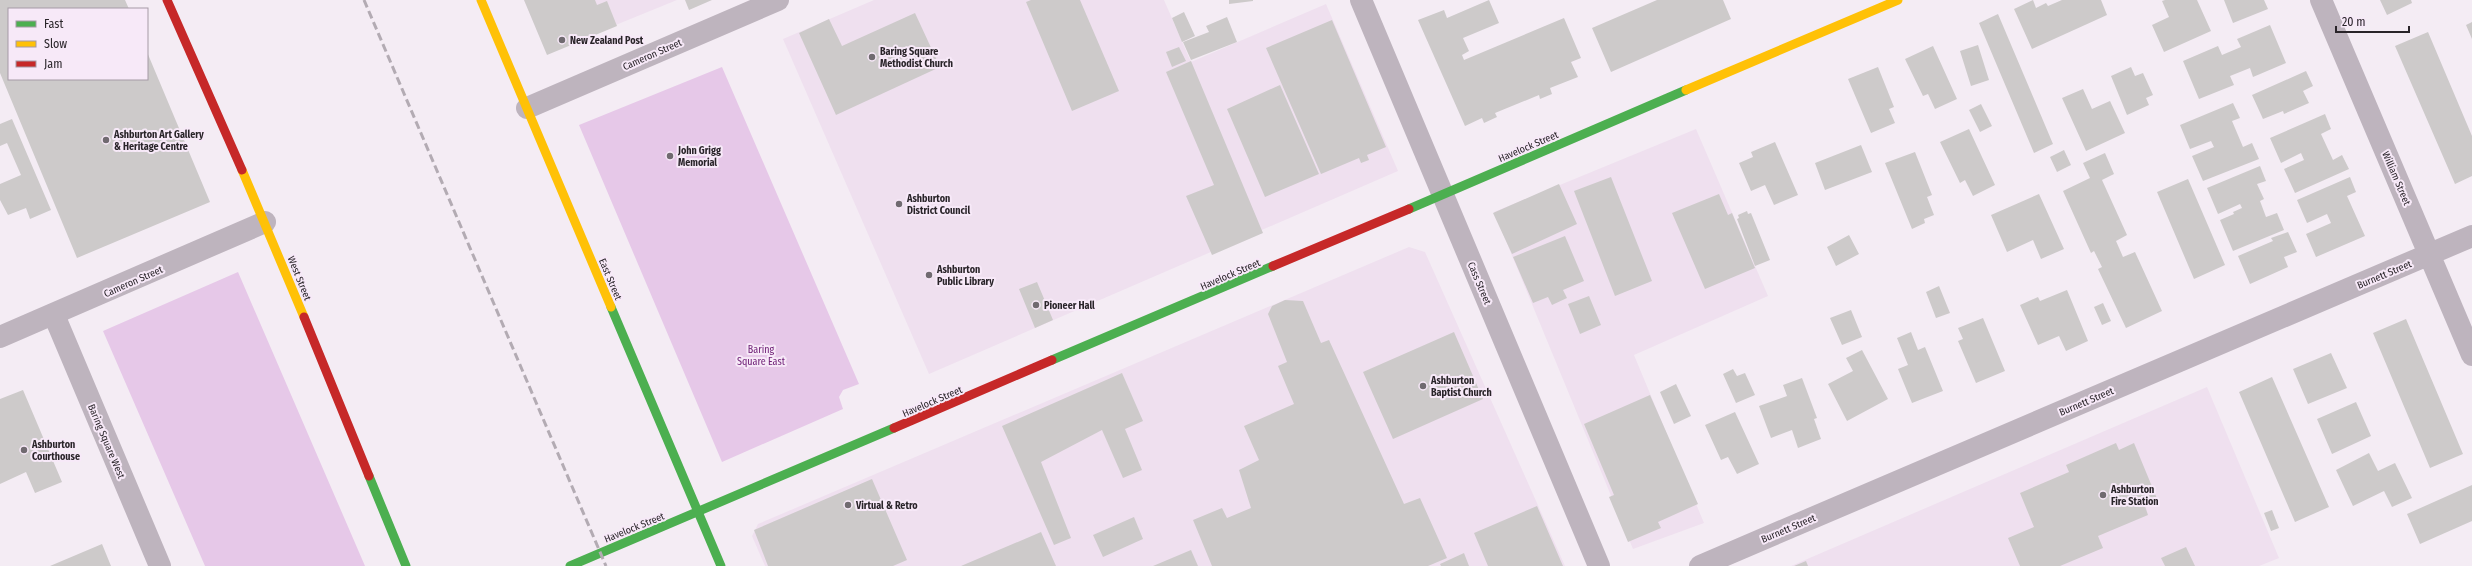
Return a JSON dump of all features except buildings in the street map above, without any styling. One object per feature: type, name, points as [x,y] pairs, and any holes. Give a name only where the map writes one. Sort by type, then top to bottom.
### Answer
[{"type":"main road","name":"West Street","points":[[167,0],[265,222],[406,566]]},
{"type":"main road","name":"East Street","points":[[480,0],[721,566]]},
{"type":"main road","name":"Havelock Street","points":[[570,566],[699,513],[1898,0]]},
{"type":"street","name":"Cameron Street","points":[[527,108],[747,8],[778,0]]},
{"type":"street","name":"Cass Street","points":[[1361,0],[1599,566]]},
{"type":"street","name":"William Street","points":[[2321,0],[2472,356]]},
{"type":"street","name":"Cameron Street","points":[[0,337],[54,315],[265,222]]},
{"type":"street","name":"Burnett Street","points":[[1700,566],[2472,236]]},
{"type":"street","name":"Baring Square West","points":[[54,315],[160,566]]},
{"type":"shaded area","name":"New Zealand Post","points":[[524,0],[677,0],[547,53]]},
{"type":"shaded area","points":[[874,0],[1164,0],[1191,62],[1326,4],[1398,171],[929,374],[783,39]]},
{"type":"shaded area","points":[[1696,129],[1768,296],[1634,355],[1704,523],[1633,549],[1494,212]]},
{"type":"shaded area","points":[[1409,247],[1425,252],[1565,566],[765,566],[752,536],[758,524]]},
{"type":"shaded area","points":[[2207,387],[2279,558],[2259,566],[1791,566]]},
{"type":"green space","name":"Baring Square East","points":[[722,67],[859,384],[843,390],[839,397],[843,409],[722,462],[579,125]]},
{"type":"green space","points":[[238,272],[365,566],[205,566],[103,331]]},
{"type":"railway","points":[[364,0],[606,566]]},
{"type":"traffic: fast","points":[[1409,209],[1686,90]]},
{"type":"traffic: fast","points":[[1052,360],[1273,266]]},
{"type":"traffic: fast","points":[[611,307],[721,566]]},
{"type":"traffic: fast","points":[[570,566],[894,428]]},
{"type":"traffic: fast","points":[[369,476],[406,566]]},
{"type":"traffic: slow","points":[[481,0],[611,307]]},
{"type":"traffic: slow","points":[[1686,90],[1898,0]]},
{"type":"traffic: slow","points":[[242,170],[304,317]]},
{"type":"traffic: jam","points":[[167,0],[242,170]]},
{"type":"traffic: jam","points":[[1273,266],[1409,209]]},
{"type":"traffic: jam","points":[[304,317],[369,476]]},
{"type":"traffic: jam","points":[[894,428],[1052,360]]},
{"type":"place","name":"New Zealand Post","points":[[562,40]]},
{"type":"place","name":"Baring Square Methodist Church","points":[[872,57]]},
{"type":"place","name":"Ashburton Art Gallery & Heritage Centre","points":[[106,140]]},
{"type":"place","name":"John Grigg Memorial","points":[[670,156]]},
{"type":"place","name":"Ashburton District Council","points":[[899,204]]},
{"type":"place","name":"Ashburton Public Library","points":[[929,275]]},
{"type":"place","name":"Pioneer Hall","points":[[1036,305]]},
{"type":"place","name":"Ashburton Baptist Church","points":[[1423,386]]},
{"type":"place","name":"Ashburton Courthouse","points":[[24,450]]},
{"type":"place","name":"Ashburton Fire Station","points":[[2103,495]]},
{"type":"place","name":"Virtual & Retro","points":[[848,505]]}]
